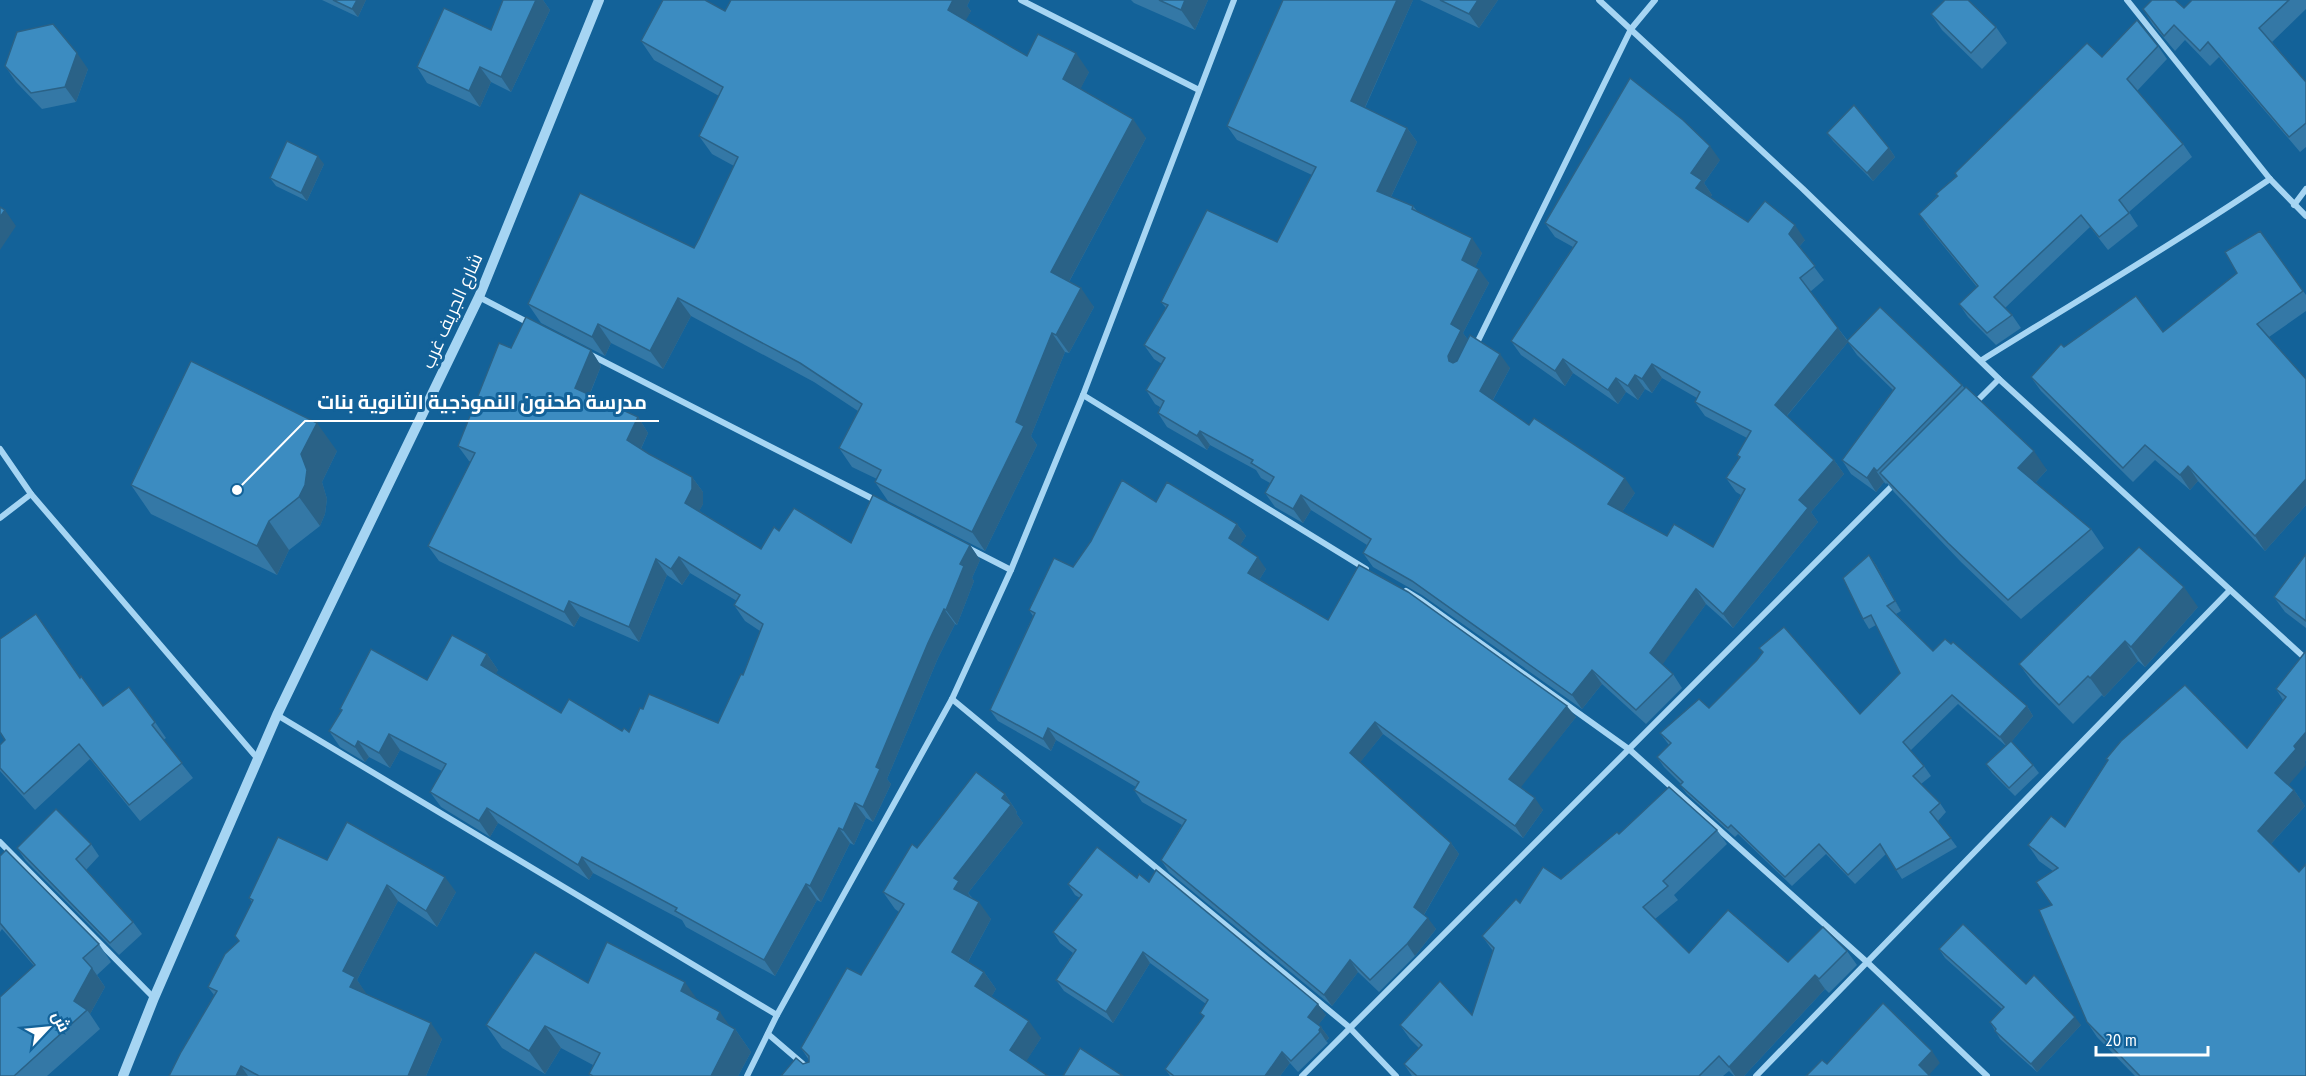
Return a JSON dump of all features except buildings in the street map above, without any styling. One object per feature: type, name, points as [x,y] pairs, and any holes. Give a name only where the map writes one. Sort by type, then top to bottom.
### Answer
[{"type":"street","name":"شارع الجريف غرب","points":[[123,1076],[154,998],[278,715],[479,297],[599,0]]},
{"type":"street","points":[[1021,0],[1200,90]]},
{"type":"street","points":[[747,1076],[777,1015],[952,699],[1011,570],[1083,395],[1234,0]]},
{"type":"street","points":[[1599,0],[1982,360],[1999,379],[2306,659]]},
{"type":"street","points":[[1474,351],[1631,29],[1655,0]]},
{"type":"street","points":[[2127,0],[2270,179],[2306,216]]},
{"type":"street","points":[[1982,360],[2139,261],[2194,231],[2270,179]]},
{"type":"street","points":[[2294,204],[2306,189]]},
{"type":"street","points":[[479,297],[532,324]]},
{"type":"street","points":[[585,352],[883,505]]},
{"type":"street","points":[[1966,412],[1999,379]]},
{"type":"street","points":[[1083,395],[1377,576]]},
{"type":"street","points":[[0,449],[31,494],[258,759]]},
{"type":"street","points":[[1302,1076],[1899,480]]},
{"type":"street","points":[[0,518],[31,494]]},
{"type":"street","points":[[958,543],[1011,570]]},
{"type":"street","points":[[1398,587],[1419,598],[1630,750],[1868,963],[1987,1076]]},
{"type":"street","points":[[1756,1076],[2230,590]]},
{"type":"street","points":[[952,699],[1349,1027],[1396,1076]]},
{"type":"street","points":[[278,715],[777,1015]]},
{"type":"street","points":[[0,842],[154,998]]},
{"type":"street","points":[[768,1034],[809,1069]]},
{"type":"place","name":"مدرسة طحنون النموذجية الثانوية بنات","points":[[237,490]]}]
